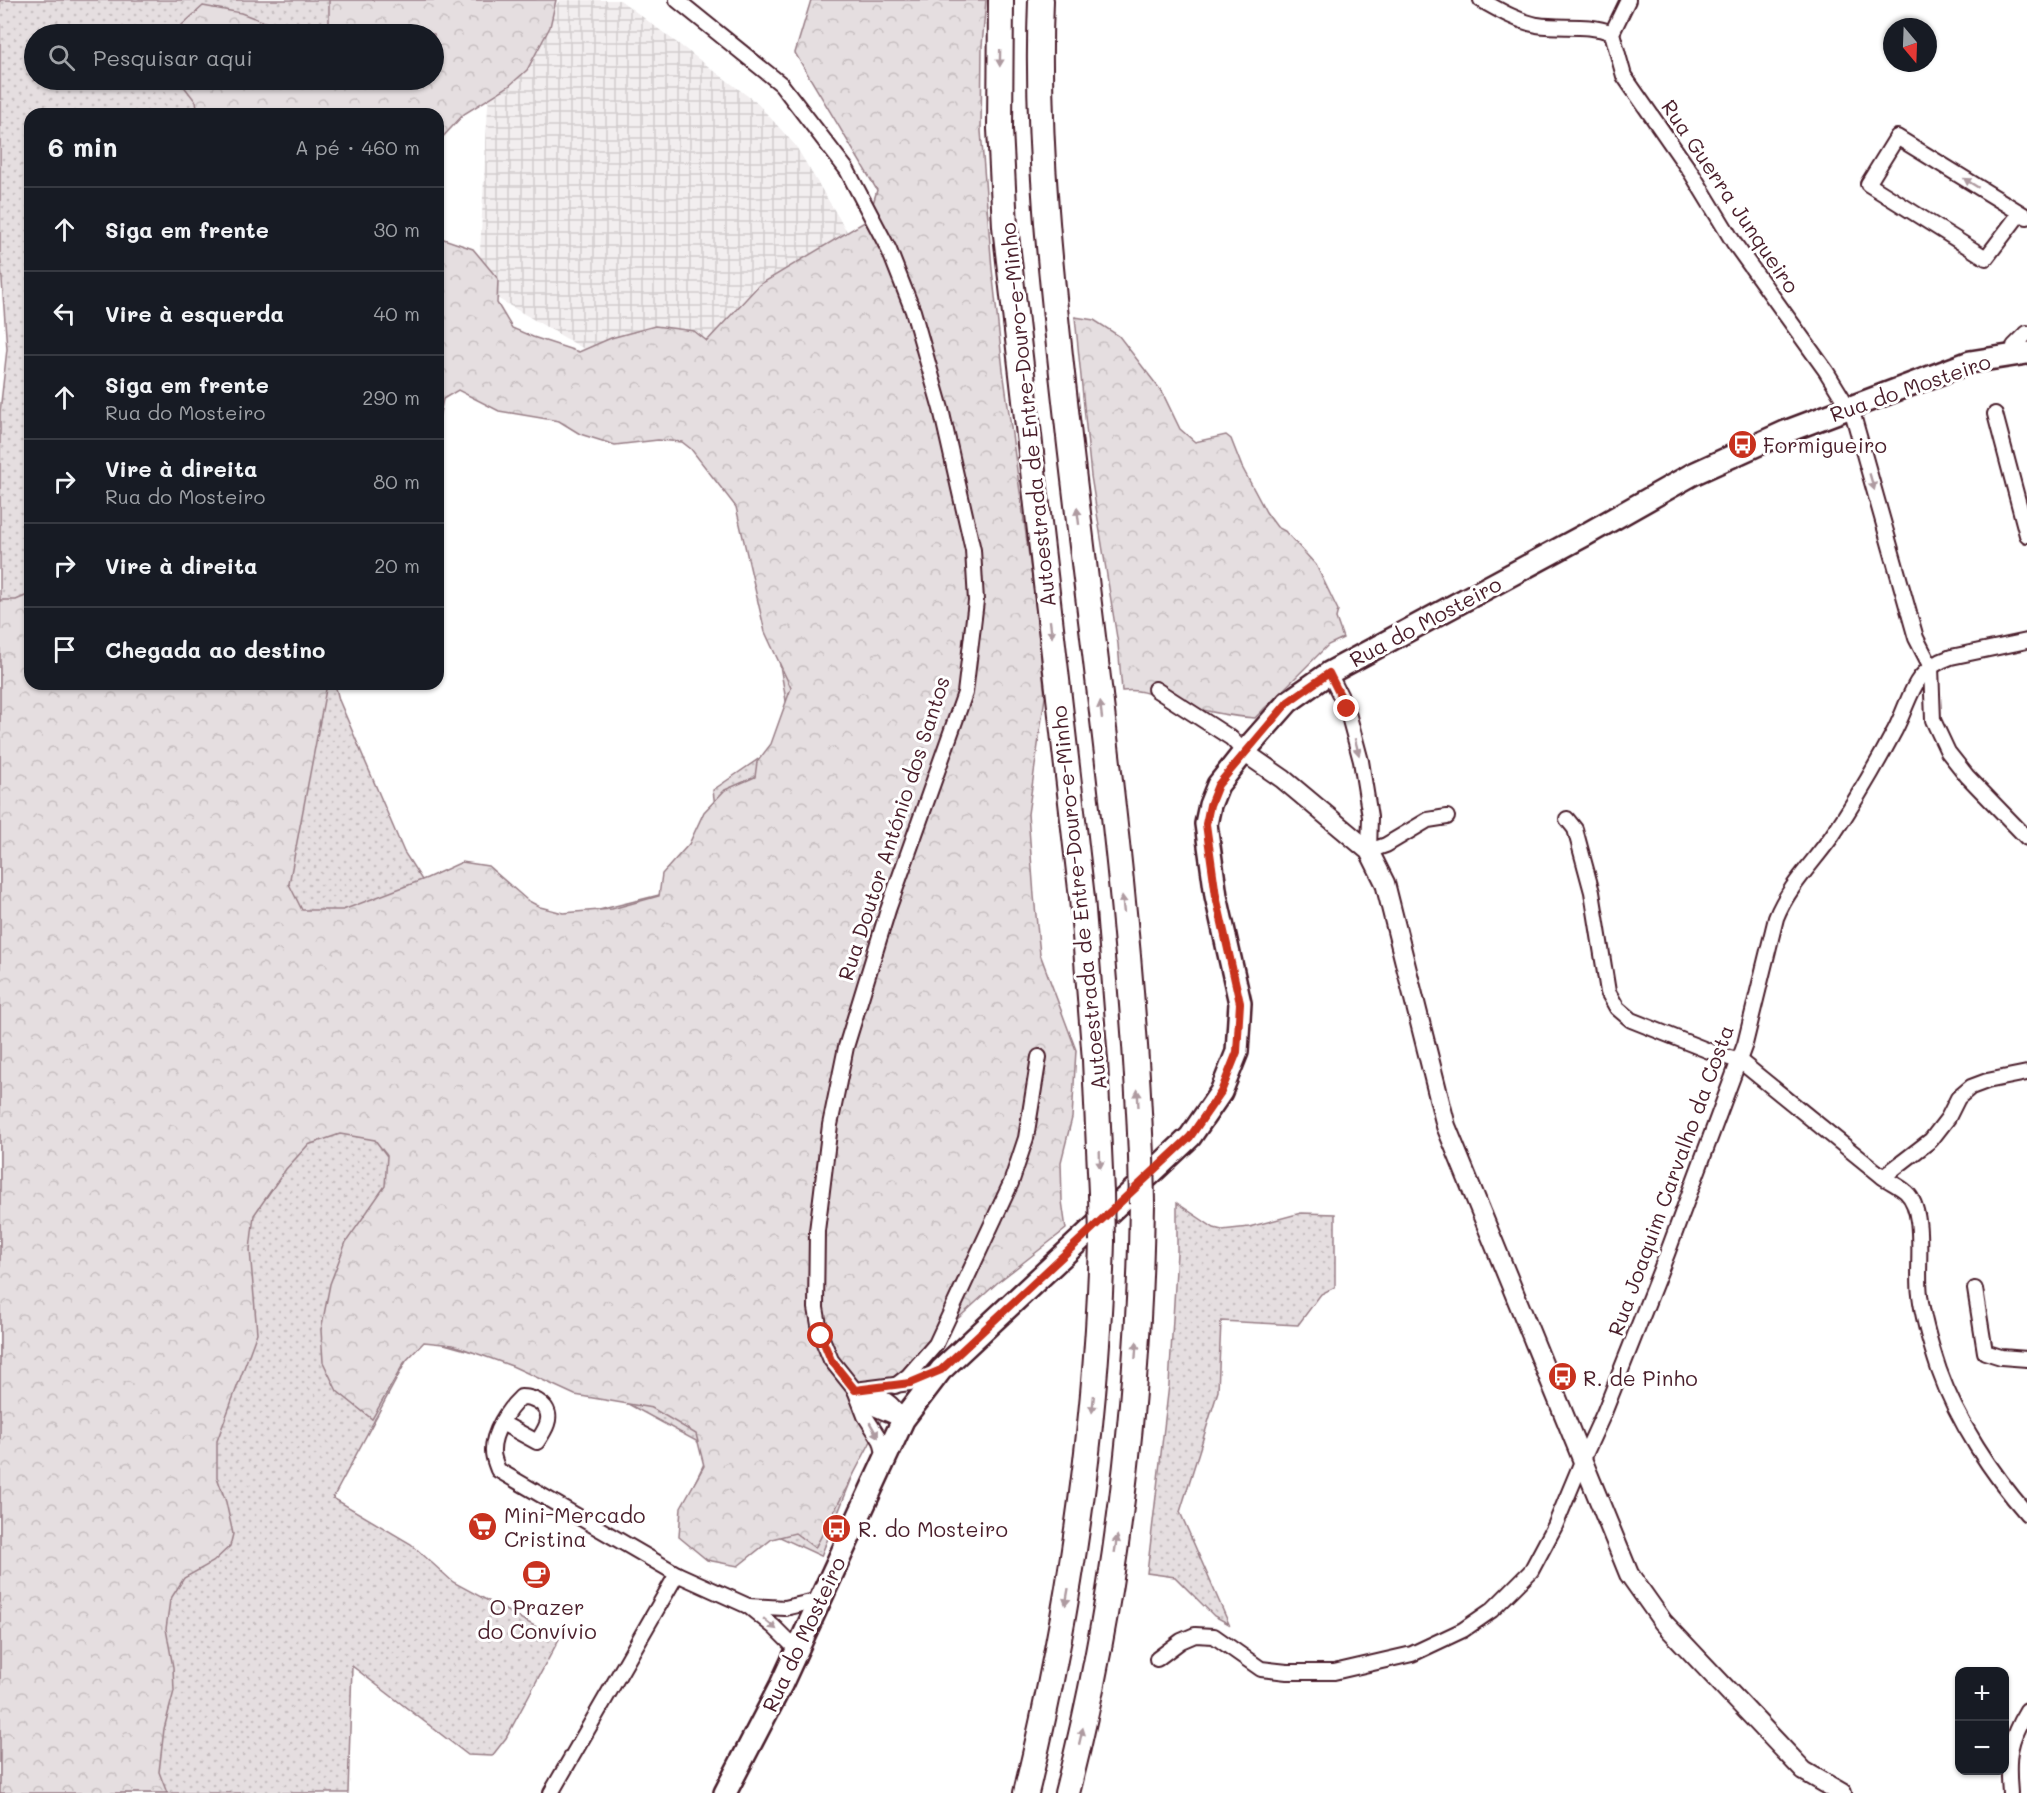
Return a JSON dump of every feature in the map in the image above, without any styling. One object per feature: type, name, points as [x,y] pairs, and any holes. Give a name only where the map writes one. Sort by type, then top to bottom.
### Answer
[{"type":"highway","name":"Autoestrada de Entre-Douro-e-Minho","points":[[1000,0],[1000,129],[1005,226],[1082,898],[1095,1060],[1102,1241],[1095,1382],[1081,1512],[1060,1639],[1026,1793]]},
{"type":"highway","name":"Autoestrada de Entre-Douro-e-Minho","points":[[1041,0],[1039,114],[1045,209],[1061,371],[1121,883],[1135,1044],[1142,1204],[1136,1355],[1119,1527],[1098,1656],[1067,1793]]},
{"type":"main road","name":"Rua do Mosteiro","points":[[725,1793],[781,1685],[903,1420],[941,1370],[1190,1137],[1221,1092],[1237,1052],[1240,1003],[1216,896],[1206,824],[1218,785],[1288,702],[1329,673],[1585,535],[1692,474],[1847,407],[1970,362],[2020,354]]},
{"type":"street","name":"Rua Doutor António dos Santos","points":[[677,0],[781,84],[847,170],[889,250],[913,312],[941,409],[974,550],[976,601],[965,693],[885,922],[846,1047],[830,1125],[818,1231],[816,1308],[821,1336],[831,1360],[855,1390],[862,1403],[866,1416],[881,1442],[885,1457]]},
{"type":"street","points":[[1482,0],[1515,18],[1538,25],[1598,27],[1612,33],[1628,0]]},
{"type":"street","name":"Rua Guerra Junqueiro","points":[[1612,33],[1624,76],[1692,174],[1734,243],[1826,371],[1853,415],[1916,638],[1931,667]]},
{"type":"street","points":[[1898,137],[2024,215],[1986,258],[1868,184],[1898,137]]},
{"type":"street","points":[[2020,354],[2014,346],[2027,333]]},
{"type":"street","points":[[1995,414],[2027,535]]},
{"type":"street","points":[[2027,641],[1951,657],[1931,667],[1933,720],[1948,752],[1967,776],[2027,838]]},
{"type":"street","name":"Rua Joaquim Carvalho da Costa","points":[[1157,1659],[1181,1641],[1196,1635],[1214,1636],[1261,1669],[1287,1672],[1334,1672],[1412,1654],[1463,1630],[1492,1610],[1531,1571],[1555,1526],[1582,1459],[1604,1413],[1740,1061],[1776,918],[1783,900],[1832,836],[1896,728],[1915,682],[1931,667]]},
{"type":"street","points":[[1329,673],[1347,709],[1361,761],[1370,817],[1369,851]]},
{"type":"street","points":[[1155,689],[1231,738],[1244,752],[1283,779],[1369,851],[1385,883],[1446,1126],[1629,1574],[1663,1622],[1804,1771],[1842,1793]]},
{"type":"street","points":[[1369,851],[1386,845],[1428,820],[1447,817]]},
{"type":"street","points":[[1567,819],[1575,830],[1592,892],[1608,992],[1617,1008],[1631,1020],[1740,1061],[1883,1177],[1907,1193],[1914,1205],[1919,1234],[1919,1293],[1929,1338],[1940,1372],[1958,1412],[2002,1485],[2027,1514]]},
{"type":"street","points":[[894,1386],[908,1376],[936,1344],[1011,1183],[1026,1138],[1038,1057]]},
{"type":"street","points":[[1883,1177],[1931,1140],[1948,1118],[1958,1098],[1971,1087],[1987,1081],[2027,1073]]},
{"type":"street","points":[[1975,1289],[1984,1352],[2001,1357],[2027,1359]]},
{"type":"street","points":[[855,1390],[917,1381],[941,1370]]},
{"type":"street","points":[[855,1390],[889,1401],[903,1420]]},
{"type":"street","points":[[862,1403],[903,1420]]},
{"type":"street","points":[[502,1423],[493,1445],[494,1460],[498,1470],[677,1574],[748,1606],[797,1650]]},
{"type":"street","points":[[551,1793],[677,1574]]},
{"type":"street","points":[[748,1606],[785,1608],[819,1600]]},
{"type":"street","points":[[2010,1793],[2008,1761],[2015,1730],[2027,1710]]},
{"type":"shaded area","points":[[560,0],[620,0],[757,103],[795,145],[857,248],[742,441],[478,287],[489,88]]},
{"type":"green space","points":[[0,0],[535,0],[443,108],[24,108],[24,690],[336,690],[404,852],[463,944],[679,890],[718,832],[713,790],[792,736],[742,441],[894,348],[863,1450],[821,1556],[689,1495],[711,1449],[595,1386],[419,1337],[333,1498],[411,1544],[453,1582],[559,1639],[506,1738],[492,1756],[468,1755],[352,1666],[348,1793],[0,1793],[0,412],[7,349],[0,253]]},
{"type":"green space","points":[[329,0],[556,0],[550,27],[527,70],[509,86],[464,114],[444,136],[444,108],[197,108],[196,102],[187,90],[444,90],[444,24],[328,24]]},
{"type":"green space","points":[[811,0],[986,0],[982,46],[981,131],[992,269],[1003,370],[1034,592],[1045,697],[1028,814],[1034,896],[1040,954],[1076,1050],[1072,1118],[1061,1162],[1062,1201],[1066,1229],[997,1283],[909,1363],[815,1548],[795,1533],[772,1539],[738,1566],[707,1560],[679,1537],[681,1507],[704,1466],[696,1434],[652,1408],[575,1395],[512,1366],[453,1345],[424,1342],[404,1363],[372,1419],[337,1391],[323,1362],[321,1330],[330,1284],[346,1242],[385,1186],[387,1156],[375,1140],[340,1134],[308,1145],[286,1169],[254,1215],[250,1250],[257,1333],[217,1441],[217,1477],[226,1502],[233,1534],[230,1546],[213,1562],[184,1578],[170,1600],[166,1629],[173,1667],[174,1691],[164,1729],[159,1772],[167,1793],[0,1793],[0,600],[16,600],[24,597],[24,690],[326,690],[289,884],[302,910],[343,910],[462,862],[488,866],[527,900],[540,907],[563,913],[612,909],[659,896],[662,874],[689,844],[704,812],[725,790],[755,777],[757,762],[771,744],[791,688],[765,632],[736,507],[691,449],[682,442],[658,440],[615,445],[580,434],[559,421],[499,411],[458,390],[444,398],[444,239],[473,249],[498,279],[497,303],[512,328],[533,337],[579,352],[611,338],[655,326],[694,331],[707,341],[759,285],[868,220],[869,217],[877,190],[795,53]]},
{"type":"green space","points":[[203,6],[241,13],[270,24],[183,24]]},
{"type":"green space","points":[[1075,317],[1094,320],[1119,336],[1162,392],[1180,429],[1195,442],[1226,435],[1231,439],[1242,467],[1266,512],[1277,527],[1285,531],[1316,565],[1338,610],[1336,618],[1343,638],[1328,645],[1255,718],[1199,709],[1140,691],[1122,691],[1118,644],[1091,476]]},
{"type":"green space","points":[[1177,1203],[1214,1228],[1222,1230],[1249,1227],[1301,1213],[1335,1214],[1335,1287],[1321,1294],[1298,1325],[1221,1321],[1218,1391],[1180,1512],[1229,1624],[1214,1616],[1175,1577],[1147,1573],[1169,1385],[1177,1253]]},
{"type":"place","name":"Formigueiro","points":[[1742,444]]},
{"type":"place","name":"R. de Pinho","points":[[1562,1377]]},
{"type":"place","name":"Mini-Mercado Cristina","points":[[483,1526]]},
{"type":"place","name":"R. do Mosteiro","points":[[837,1528]]},
{"type":"place","name":"O Prazer do Convívio","points":[[537,1575]]},
{"type":"route","points":[[821,1336],[831,1360],[855,1390],[910,1383],[941,1370],[1190,1137],[1221,1092],[1237,1052],[1240,1003],[1216,896],[1206,824],[1210,805],[1218,785],[1288,702],[1329,673],[1347,709]]}]
